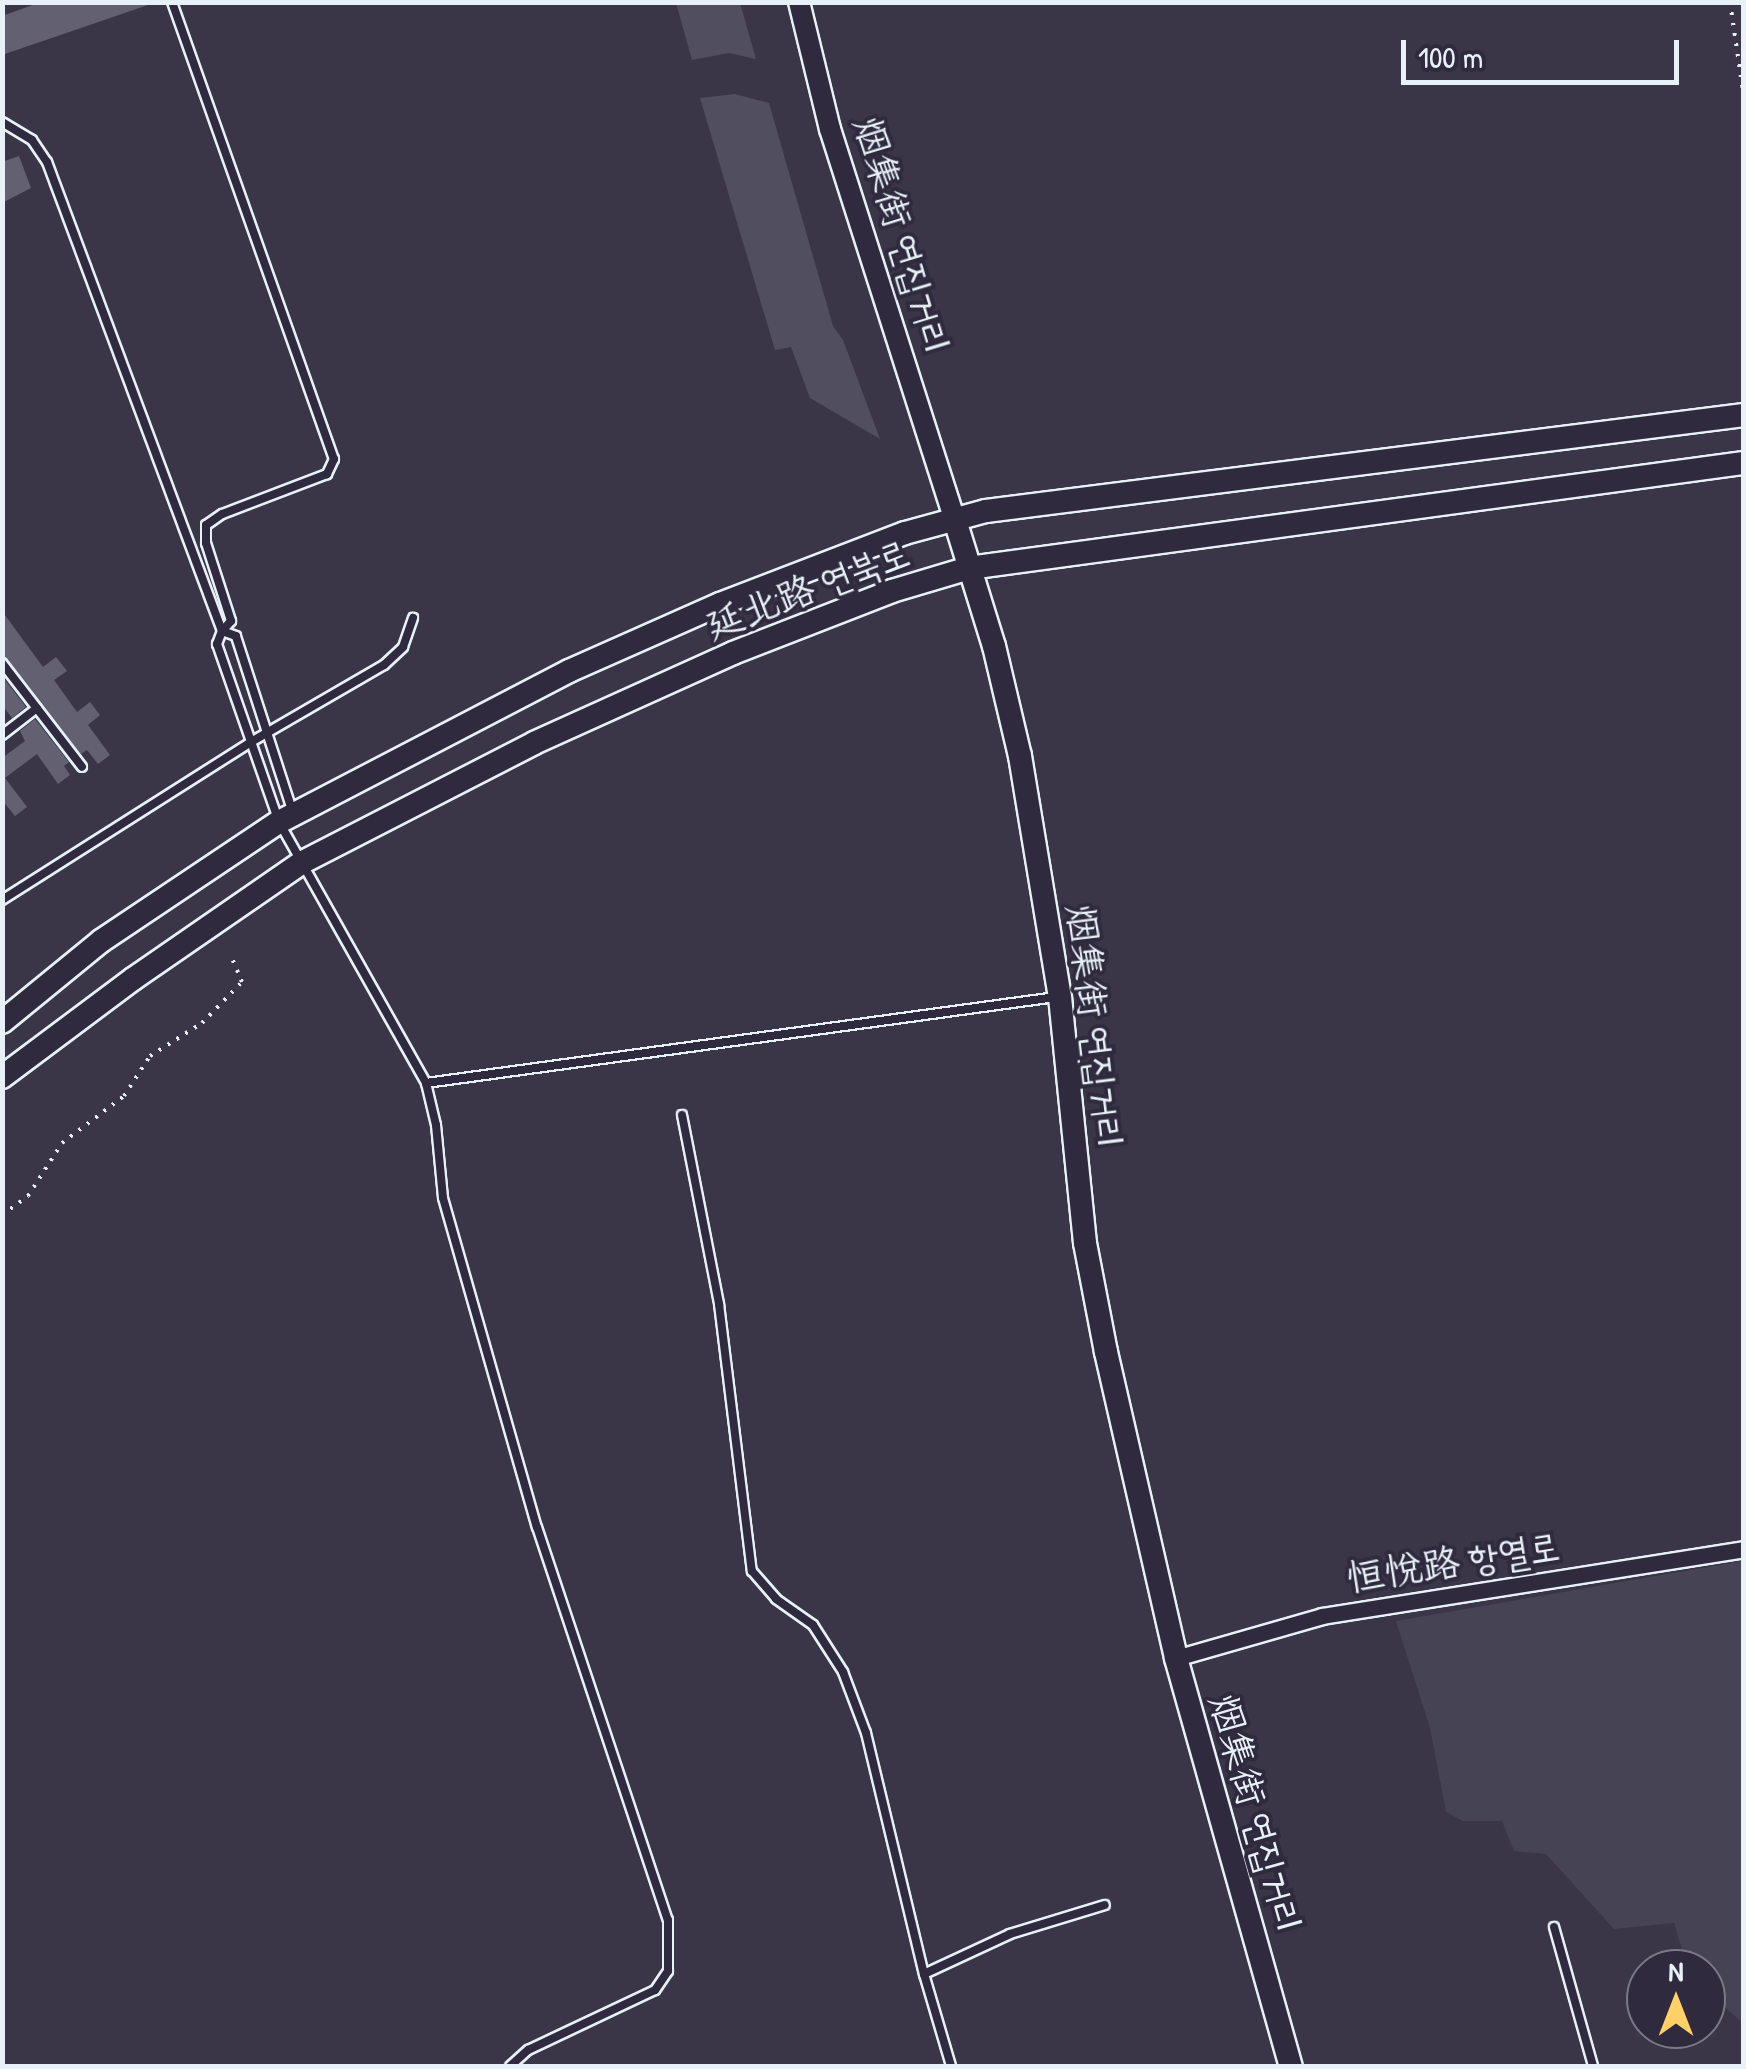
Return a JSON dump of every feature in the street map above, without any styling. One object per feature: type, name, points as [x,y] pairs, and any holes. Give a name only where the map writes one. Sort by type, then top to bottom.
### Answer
[{"type":"main road","name":"延北路 연북로","points":[[2,1022],[100,941],[286,818],[488,710],[646,636],[780,580],[954,517],[1744,415]]},
{"type":"main road","name":"延北路 연북로","points":[[2,1077],[132,979],[300,863],[534,743],[733,652],[892,590],[969,568],[1744,463]]},
{"type":"main road","name":"烟集街 연집거리","points":[[954,517],[994,646],[1020,756],[1060,997],[1086,1243],[1106,1352],[1176,1658],[1291,2066]]},
{"type":"street","name":"烟集街 연집거리","points":[[799,2],[830,129],[954,517]]},
{"type":"street","name":"恒悦路 항열로","points":[[1176,1658],[1322,1616],[1744,1548]]},
{"type":"lane","points":[[172,2],[334,458],[326,474],[222,514],[206,525],[206,543],[231,621],[217,644],[251,742],[286,818]]},
{"type":"lane","points":[[2,122],[32,140],[47,162],[222,631],[236,636],[267,733],[300,863],[426,1083],[436,1124],[444,1198],[537,1527],[668,1920],[668,1971],[656,1990],[528,2050],[510,2066]]},
{"type":"lane","points":[[2,900],[251,742],[397,656],[413,618]]},
{"type":"lane","points":[[2,663],[82,767]]},
{"type":"lane","points":[[2,735],[37,708]]},
{"type":"lane","points":[[426,1083],[1060,997]]},
{"type":"lane","points":[[682,1115],[720,1304],[752,1571],[776,1599],[812,1625],[843,1672],[866,1732],[924,1974],[951,2066]]},
{"type":"lane","points":[[924,1974],[1010,1934],[1105,1905]]},
{"type":"lane","points":[[1554,1928],[1593,2066]]},
{"type":"path","points":[[1730,2],[1744,98]]},
{"type":"path","points":[[2,1215],[28,1196],[62,1143],[124,1096],[150,1056],[202,1023],[242,982],[232,960]]},
{"type":"shaded area","points":[[676,3],[740,3],[756,59],[729,53],[692,60]]},
{"type":"shaded area","points":[[735,94],[769,103],[833,326],[843,340],[880,439],[810,398],[791,347],[775,350],[700,98]]},
{"type":"shaded area","points":[[1744,1561],[1743,2023],[1726,2008],[1726,1949],[1682,1949],[1674,1923],[1614,1929],[1546,1854],[1514,1851],[1502,1821],[1463,1821],[1446,1812],[1430,1728],[1396,1621]]},
{"type":"building","points":[[41,2],[148,5],[2,55],[2,16]]},
{"type":"building","points":[[19,156],[31,188],[2,203],[2,162]]},
{"type":"building","points":[[2,611],[43,667],[56,657],[67,671],[54,680],[77,712],[90,702],[100,715],[88,725],[110,755],[98,764],[87,750],[81,754],[2,656]]},
{"type":"building","points":[[2,676],[26,707],[12,718],[2,705]]},
{"type":"building","points":[[35,719],[69,762],[64,766],[70,775],[58,784],[37,754],[5,778],[27,807],[15,816],[2,800],[2,758],[25,741],[20,731]]}]
